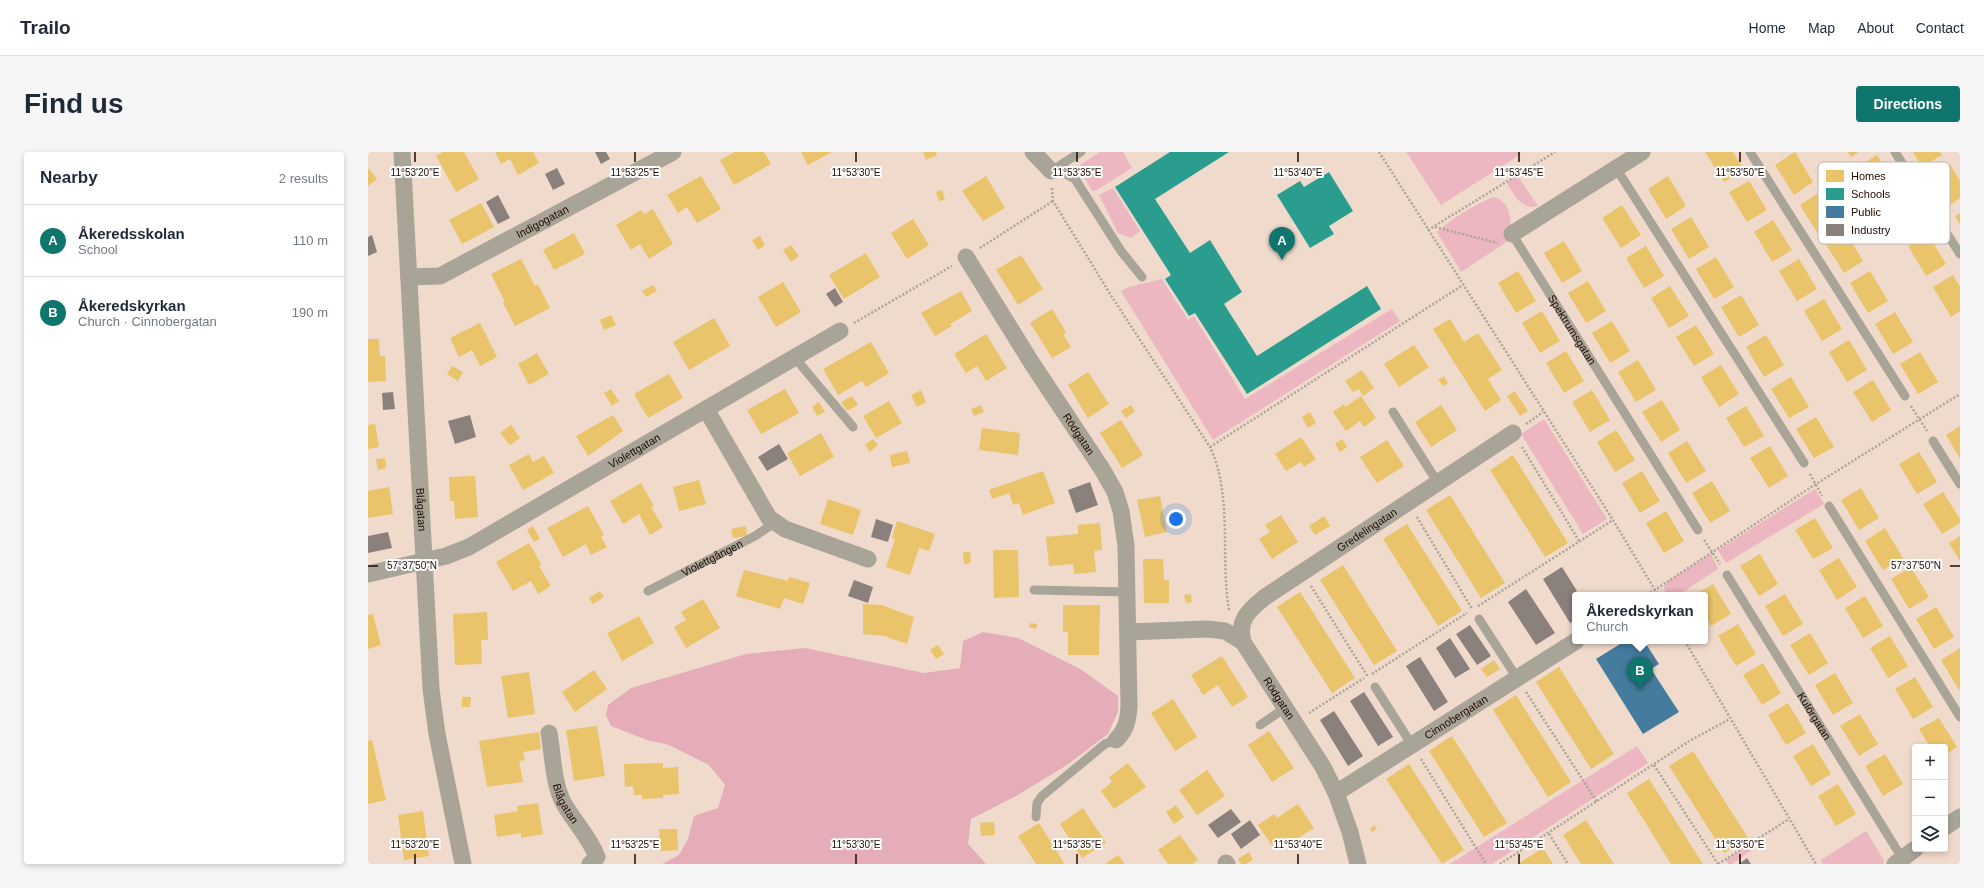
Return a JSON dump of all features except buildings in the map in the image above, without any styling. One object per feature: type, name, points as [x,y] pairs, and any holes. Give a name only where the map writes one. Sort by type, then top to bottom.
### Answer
[{"type":"street","name":"Blågatan","points":[[402,152],[431,689],[437,734],[463,864]]},
{"type":"street","name":"Indigogatan","points":[[409,277],[440,276],[673,152]]},
{"type":"street","points":[[1033,152],[1051,171]]},
{"type":"street","points":[[1515,239],[1616,168],[1642,152]]},
{"type":"street","name":"Rödgatan","points":[[966,257],[1115,492],[1125,529],[1129,706],[1128,722],[1124,732],[1116,740]]},
{"type":"street","name":"Violettgatan","points":[[368,574],[425,561],[469,547],[840,331]]},
{"type":"street","points":[[706,409],[769,518],[774,523],[785,529],[868,559]]},
{"type":"street","name":"Gredelingatan","points":[[1243,642],[1241,627],[1247,614],[1265,597],[1513,433]]},
{"type":"street","name":"Rödgatan","points":[[1128,632],[1219,630],[1234,635],[1243,642],[1323,767],[1336,793],[1350,832],[1358,864]]},
{"type":"street","name":"Cinnobergatan","points":[[1336,793],[1572,644]]},
{"type":"street","name":"Blågatan","points":[[550,733],[558,789],[563,802],[594,848],[597,857],[590,864]]},
{"type":"street","points":[[1948,825],[1960,817]]},
{"type":"lane","points":[[1051,171],[1081,152]]},
{"type":"lane","points":[[1750,152],[1905,396]]},
{"type":"lane","points":[[1895,152],[1901,162]]},
{"type":"lane","points":[[1616,168],[1804,463]]},
{"type":"lane","points":[[1051,171],[1066,174],[1075,179],[1121,251],[1142,277]]},
{"type":"lane","points":[[1950,238],[1960,254]]},
{"type":"lane","name":"Spektrumsgatan","points":[[1515,239],[1698,530]]},
{"type":"lane","points":[[795,358],[853,427]]},
{"type":"lane","points":[[1393,412],[1438,483]]},
{"type":"lane","points":[[1933,441],[1960,484]]},
{"type":"lane","points":[[1829,506],[1960,717]]},
{"type":"lane","name":"Violettgången","points":[[648,591],[755,536],[774,523]]},
{"type":"lane","name":"Kulörgatan","points":[[1727,575],[1904,857]]},
{"type":"lane","points":[[1034,590],[1127,592]]},
{"type":"lane","points":[[1479,619],[1517,678]]},
{"type":"lane","points":[[1375,687],[1412,745]]},
{"type":"lane","points":[[1260,725],[1285,708]]},
{"type":"lane","points":[[1036,817],[1037,803],[1042,796],[1106,744],[1116,740]]},
{"type":"path","points":[[1379,152],[1613,520],[1656,592]]},
{"type":"path","points":[[1428,230],[1555,152]]},
{"type":"path","points":[[1051,171],[1053,201],[1112,297],[1210,447],[1219,469],[1222,488],[1229,612]]},
{"type":"path","points":[[840,331],[914,290],[1053,201]]},
{"type":"path","points":[[1434,226],[1507,246],[1515,239]]},
{"type":"path","points":[[1210,447],[1463,285]]},
{"type":"path","points":[[1650,592],[1816,484],[1960,394]]},
{"type":"path","points":[[1905,396],[1933,441]]},
{"type":"path","points":[[1513,433],[1579,541]]},
{"type":"path","points":[[1804,463],[1829,506]]},
{"type":"path","points":[[1408,503],[1479,619]]},
{"type":"path","points":[[1295,722],[1613,520]]},
{"type":"path","points":[[1698,530],[1727,575]]},
{"type":"path","points":[[1302,572],[1375,687]]},
{"type":"path","points":[[1687,644],[1816,864]]},
{"type":"path","points":[[1517,678],[1597,802]]},
{"type":"path","points":[[1500,864],[1549,834],[1691,740],[1730,719]]},
{"type":"path","points":[[1412,745],[1486,864]]},
{"type":"path","points":[[1654,765],[1718,864],[1789,819]]},
{"type":"path","points":[[1549,834],[1568,864]]},
{"type":"shaded area","points":[[1100,152],[1123,152],[1132,168],[1097,190],[1092,191],[1081,171],[1080,165]]},
{"type":"shaded area","points":[[1406,152],[1519,152],[1521,154],[1441,205]]},
{"type":"shaded area","points":[[1517,175],[1538,206],[1532,207],[1523,204],[1513,193],[1507,182]]},
{"type":"shaded area","points":[[1113,188],[1140,231],[1131,238],[1118,233],[1099,195]]},
{"type":"shaded area","points":[[1493,197],[1499,199],[1507,208],[1511,226],[1511,239],[1461,272],[1437,232],[1464,212]]},
{"type":"shaded area","points":[[1162,279],[1188,320],[1194,316],[1245,399],[1392,309],[1400,321],[1213,440],[1121,291],[1129,287]]},
{"type":"shaded area","points":[[1544,419],[1607,519],[1583,534],[1521,434]]},
{"type":"shaded area","points":[[1815,489],[1824,504],[1726,563],[1718,551],[1719,549]]},
{"type":"shaded area","points":[[1711,554],[1718,569],[1683,592],[1665,592],[1664,587],[1667,582]]},
{"type":"shaded area","points":[[983,632],[1018,638],[1082,670],[1118,696],[1118,712],[1108,734],[1067,765],[1016,796],[971,819],[968,844],[986,864],[662,864],[679,855],[688,839],[694,816],[718,808],[725,785],[709,765],[669,745],[647,740],[611,726],[606,715],[608,705],[631,688],[746,654],[805,648],[924,673],[960,668],[963,641]]},
{"type":"shaded area","points":[[1637,746],[1648,763],[1492,864],[1450,864]]},
{"type":"shaded area","points":[[1866,831],[1884,860],[1883,864],[1823,864],[1821,860]]},
{"type":"shaded area","points":[[1749,844],[1753,849],[1732,864],[1728,864],[1726,860]]},
{"type":"place","name":"Åkeredsskolan","points":[[1282,260]]},
{"type":"place","name":"Åkeredskyrkan","points":[[1640,690]]}]
